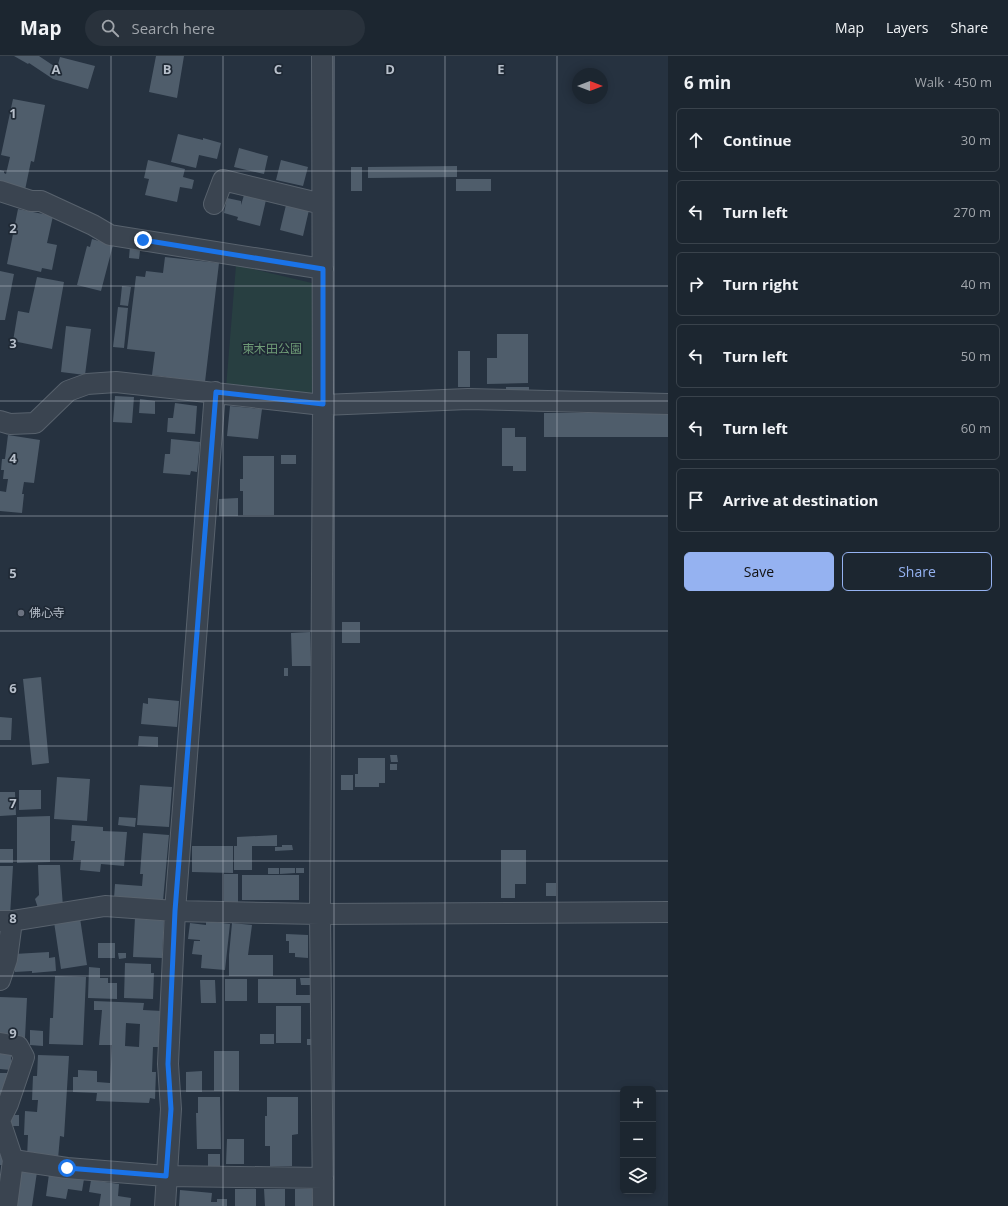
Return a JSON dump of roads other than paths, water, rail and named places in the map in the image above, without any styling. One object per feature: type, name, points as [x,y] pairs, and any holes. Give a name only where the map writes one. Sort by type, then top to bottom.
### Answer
[{"type":"street","points":[[322,56],[323,404],[320,914],[323,1206]]},
{"type":"street","points":[[214,204],[223,180],[322,204]]},
{"type":"street","points":[[0,191],[31,201],[41,201],[94,225],[110,235],[323,269]]},
{"type":"street","points":[[0,422],[10,424],[35,423],[68,391],[87,384],[116,382],[323,404],[468,399],[668,404]]},
{"type":"street","points":[[165,1206],[171,1109],[168,1064],[175,911],[216,392]]},
{"type":"street","points":[[0,980],[7,958],[6,921],[105,906],[175,911],[320,914],[668,912]]},
{"type":"street","points":[[0,1043],[18,1046],[24,1057],[8,1104],[0,1120],[13,1160],[7,1206]]},
{"type":"street","points":[[13,1160],[67,1168],[166,1176],[323,1178]]},
{"type":"place","name":"佛心寺","points":[[21,613]]},
{"type":"park label","name":"東木田公園","points":[[272,349]]}]
